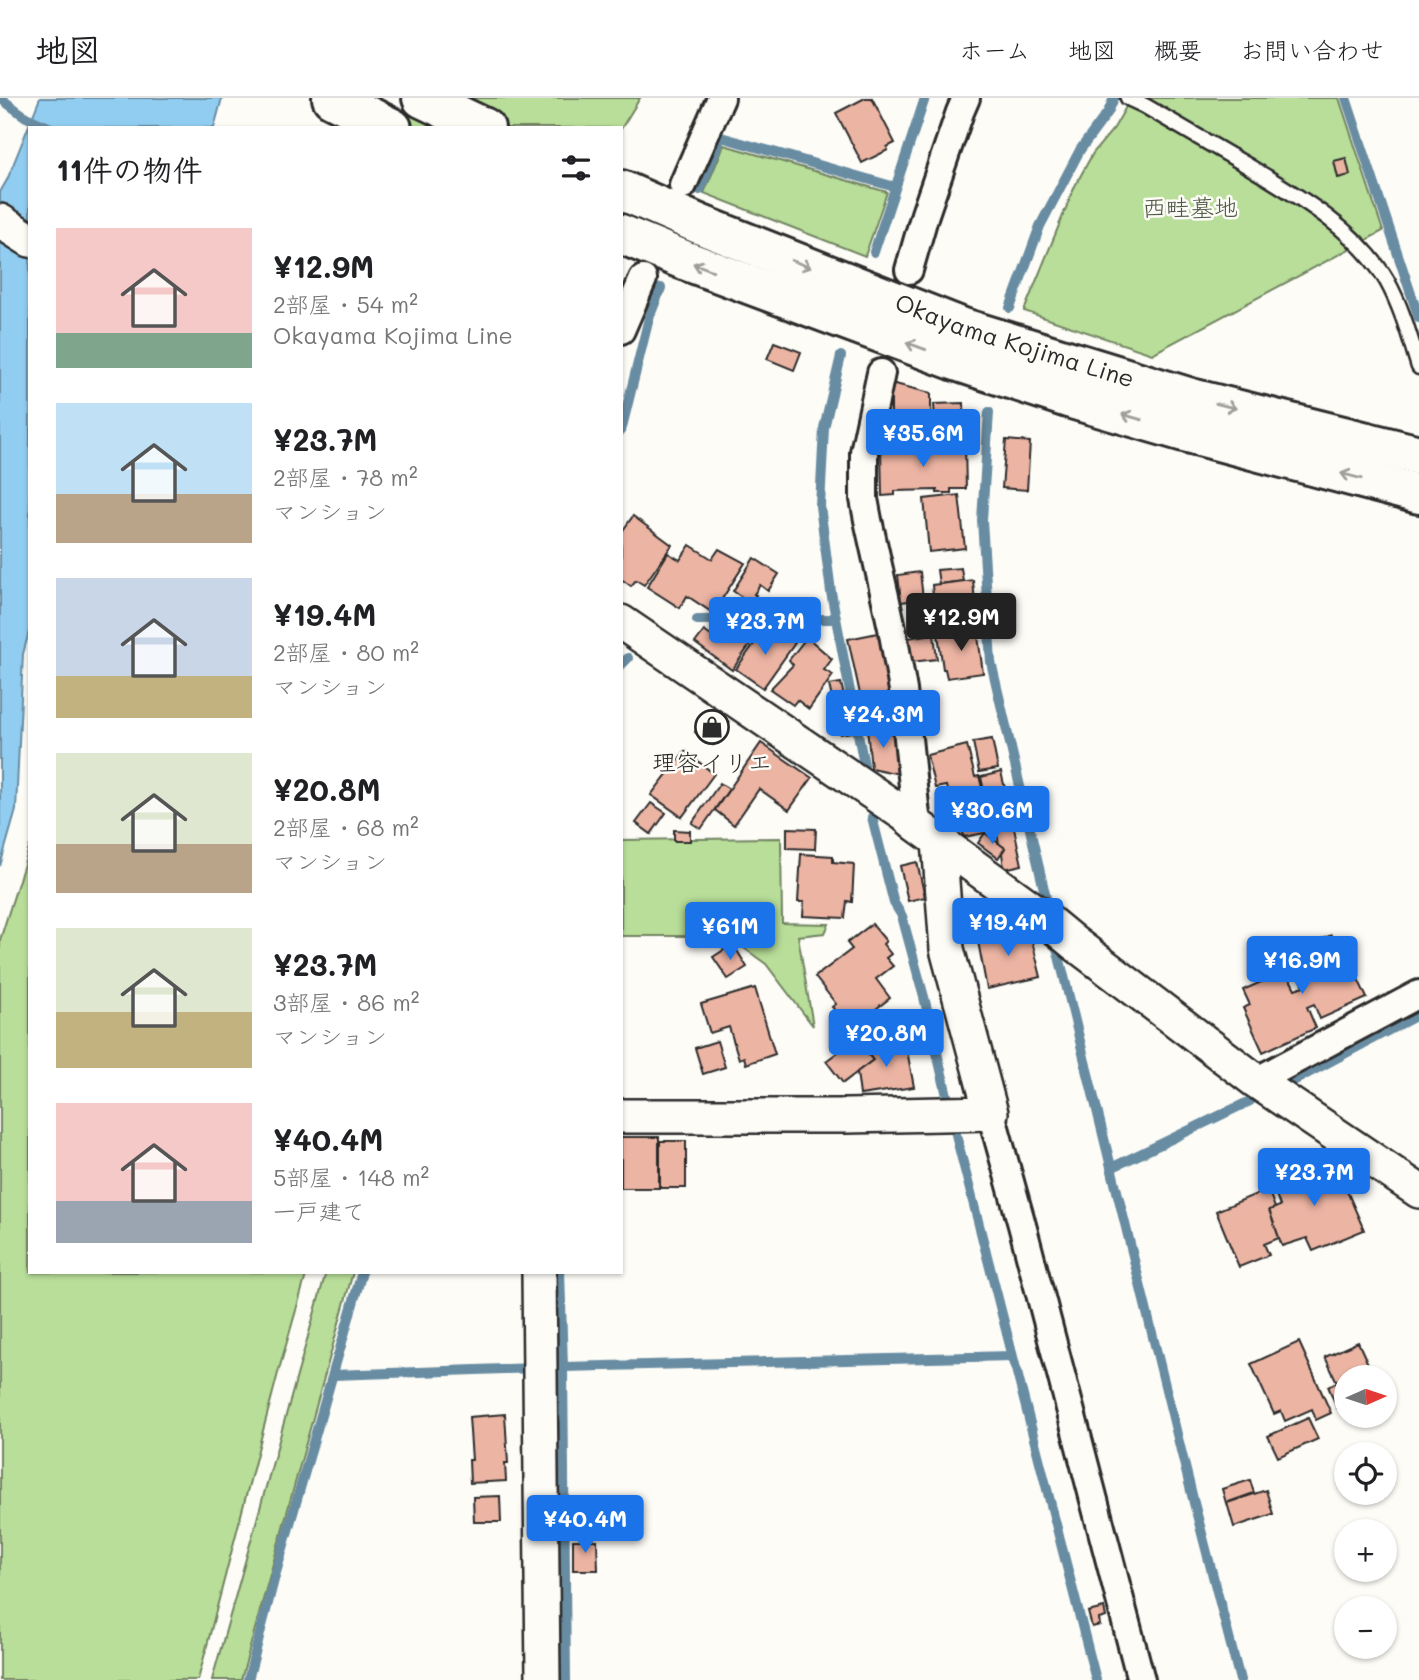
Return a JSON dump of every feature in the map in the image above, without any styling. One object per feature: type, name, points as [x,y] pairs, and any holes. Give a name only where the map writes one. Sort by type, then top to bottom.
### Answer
[{"type":"main road","points":[[332,98],[388,126]]},
{"type":"main road","points":[[422,98],[481,126]]},
{"type":"main road","name":"Okayama Kojima Line","points":[[634,196],[963,328],[1191,397],[1419,455]]},
{"type":"main road","name":"Okayama Kojima Line","points":[[626,236],[953,360],[1068,398],[1184,432],[1419,494]]},
{"type":"street","points":[[683,185],[721,98]]},
{"type":"street","points":[[909,270],[925,214],[966,98]]},
{"type":"street","points":[[0,221],[28,239]]},
{"type":"street","points":[[623,330],[643,279]]},
{"type":"street","points":[[881,373],[864,452],[864,499],[892,628],[947,949],[964,1113],[1022,1225],[1141,1680]]},
{"type":"street","points":[[623,623],[904,814],[1256,1081],[1419,1191]]},
{"type":"street","points":[[1256,1081],[1419,994]]},
{"type":"street","points":[[623,1116],[964,1113]]},
{"type":"street","points":[[539,1274],[543,1680]]},
{"type":"lane","points":[[1129,98],[1288,190],[1356,240],[1387,281],[1406,324],[1419,367]]},
{"type":"green space","points":[[432,98],[640,98],[623,126],[397,126]]},
{"type":"green space","name":"西畦墓地","points":[[1131,98],[1339,98],[1383,231],[1152,354],[1024,311],[1075,186],[1093,153],[1114,128]]},
{"type":"green space","points":[[724,145],[887,192],[865,256],[704,193]]},
{"type":"green space","points":[[781,838],[782,923],[829,924],[825,933],[798,936],[813,1026],[766,964],[727,936],[623,936],[623,840]]},
{"type":"green space","points":[[28,851],[28,1274],[306,1274],[198,1680],[0,1680],[0,940]]},
{"type":"green space","points":[[325,1274],[352,1274],[241,1680],[212,1680]]},
{"type":"water","points":[[40,98],[222,98],[215,126],[29,126]]},
{"type":"water","points":[[28,128],[28,635],[23,654],[16,810],[0,866],[0,192]]},
{"type":"building","points":[[865,98],[872,98],[895,143],[887,147],[888,150],[862,163],[836,113]]},
{"type":"building","points":[[1346,158],[1350,175],[1338,178],[1334,161]]},
{"type":"building","points":[[774,342],[801,352],[794,370],[767,359]]},
{"type":"building","points":[[891,383],[931,393],[931,423],[891,423]]},
{"type":"building","points":[[964,403],[965,440],[936,442],[934,404]]},
{"type":"building","points":[[1006,440],[1030,442],[1027,490],[1002,488]]},
{"type":"building","points":[[965,445],[966,489],[951,489],[951,493],[937,493],[937,490],[895,491],[895,495],[882,496],[881,448]]},
{"type":"building","points":[[959,495],[965,548],[929,552],[924,499]]},
{"type":"building","points":[[633,516],[672,545],[644,585],[636,580],[631,586],[623,580],[623,530]]},
{"type":"building","points":[[690,545],[712,559],[719,549],[745,563],[713,613],[687,596],[680,608],[647,587],[668,553],[680,560]]},
{"type":"building","points":[[754,558],[779,574],[768,591],[760,585],[751,603],[733,591]]},
{"type":"building","points":[[961,568],[963,581],[939,584],[937,570]]},
{"type":"building","points":[[920,572],[923,599],[901,602],[898,575]]},
{"type":"building","points":[[973,580],[977,626],[936,630],[932,585]]},
{"type":"building","points":[[977,629],[983,673],[947,678],[943,669],[938,634]]},
{"type":"building","points":[[704,631],[714,638],[718,632],[757,635],[732,670],[695,643]]},
{"type":"building","points":[[779,632],[795,643],[763,688],[736,669],[762,633]]},
{"type":"building","points":[[878,633],[894,714],[868,720],[865,717],[848,639]]},
{"type":"building","points":[[934,634],[937,659],[911,662],[908,638]]},
{"type":"building","points":[[807,637],[832,659],[824,670],[833,675],[809,709],[797,700],[793,705],[770,689],[793,665],[789,660]]},
{"type":"building","points":[[841,683],[852,732],[840,734],[829,685]]},
{"type":"building","name":"理容イリエ","points":[[711,710],[729,722],[713,745],[695,732]]},
{"type":"building","points":[[884,727],[884,730],[896,729],[899,774],[871,768],[867,728]]},
{"type":"building","points":[[992,739],[998,769],[979,772],[973,742]]},
{"type":"building","points":[[761,743],[812,778],[789,810],[759,789],[734,825],[715,810]]},
{"type":"building","points":[[967,745],[975,777],[979,776],[988,810],[985,811],[990,832],[964,837],[960,817],[955,818],[946,786],[935,788],[927,755]]},
{"type":"building","points":[[685,751],[714,774],[682,817],[651,795]]},
{"type":"building","points":[[1001,772],[1008,801],[987,805],[981,777]]},
{"type":"building","points":[[720,783],[729,789],[701,829],[692,823]]},
{"type":"building","points":[[651,803],[666,813],[651,834],[636,823]]},
{"type":"building","points":[[1009,805],[1022,865],[1004,869],[1002,853],[1005,848],[999,844],[992,809]]},
{"type":"building","points":[[787,828],[816,829],[815,849],[787,848]]},
{"type":"building","points":[[674,830],[690,831],[690,841],[674,841]]},
{"type":"building","points":[[985,833],[1005,848],[998,858],[978,843]]},
{"type":"building","points":[[801,854],[833,856],[833,862],[854,864],[852,902],[847,901],[845,918],[803,916],[804,902],[798,902]]},
{"type":"building","points":[[917,862],[925,897],[908,901],[900,866]]},
{"type":"building","points":[[872,924],[886,941],[883,944],[891,954],[886,958],[893,966],[876,979],[890,998],[850,1029],[832,1007],[836,1004],[815,977],[852,949],[847,943]]},
{"type":"building","points":[[1015,928],[1032,941],[1041,977],[987,989],[977,936]]},
{"type":"building","points":[[1331,935],[1346,966],[1351,964],[1367,998],[1320,1019],[1314,1004],[1307,1007],[1316,1028],[1263,1052],[1243,1008],[1250,1005],[1243,990],[1286,971],[1295,989],[1304,986],[1293,962],[1314,953],[1310,945]]},
{"type":"building","points":[[733,944],[747,967],[728,979],[713,957]]},
{"type":"building","points":[[755,988],[775,1054],[746,1064],[744,1057],[739,1059],[729,1027],[710,1033],[701,1004]]},
{"type":"building","points":[[856,1039],[873,1060],[843,1083],[826,1061]]},
{"type":"building","points":[[905,1040],[914,1087],[860,1095],[857,1072],[873,1060],[863,1048]]},
{"type":"building","points":[[717,1041],[725,1067],[703,1074],[695,1048]]},
{"type":"building","points":[[623,1137],[659,1137],[659,1188],[623,1188]]},
{"type":"building","points":[[660,1141],[686,1141],[686,1188],[660,1188]]},
{"type":"building","points":[[1329,1159],[1337,1179],[1341,1177],[1364,1230],[1313,1251],[1307,1238],[1282,1246],[1269,1210],[1280,1206],[1272,1183]]},
{"type":"building","points":[[1268,1189],[1275,1208],[1269,1210],[1279,1238],[1264,1244],[1269,1255],[1239,1267],[1216,1211]]},
{"type":"building","points":[[1299,1342],[1331,1413],[1316,1420],[1312,1409],[1285,1421],[1281,1411],[1274,1414],[1251,1364]]},
{"type":"building","points":[[1358,1342],[1369,1365],[1334,1365],[1334,1376],[1325,1357]]},
{"type":"building","points":[[1334,1383],[1334,1401],[1328,1386]]},
{"type":"building","points":[[505,1414],[508,1463],[505,1463],[506,1481],[470,1483],[469,1460],[472,1460],[469,1417]]},
{"type":"building","points":[[1308,1418],[1318,1439],[1278,1457],[1268,1436]]},
{"type":"building","points":[[1250,1480],[1254,1493],[1226,1503],[1222,1489]]},
{"type":"building","points":[[1266,1490],[1273,1514],[1234,1527],[1227,1503]]},
{"type":"building","points":[[500,1496],[501,1522],[474,1522],[473,1497]]},
{"type":"building","points":[[573,1540],[597,1540],[598,1570],[573,1570]]},
{"type":"building","points":[[1104,1608],[1106,1617],[1099,1619],[1100,1625],[1092,1627],[1088,1612]]},
{"type":"waterway","points":[[0,98],[26,117],[46,126]]},
{"type":"waterway","points":[[874,252],[925,98]]},
{"type":"waterway","points":[[1010,308],[1040,226],[1080,150],[1108,112],[1114,98]]},
{"type":"waterway","points":[[1346,98],[1419,318]]},
{"type":"waterway","points":[[700,190],[721,137],[895,187]]},
{"type":"waterway","points":[[623,423],[649,318],[661,288]]},
{"type":"waterway","points":[[841,356],[824,428],[820,506],[831,592],[864,765]]},
{"type":"waterway","points":[[989,412],[982,520],[991,662],[1049,911]]},
{"type":"waterway","points":[[697,620],[836,619]]},
{"type":"waterway","points":[[623,663],[628,658]]},
{"type":"waterway","points":[[872,817],[894,903],[902,916],[924,997],[959,1147],[1096,1680]]},
{"type":"waterway","points":[[1055,940],[1240,1680]]},
{"type":"waterway","points":[[1295,1080],[1419,1014]]},
{"type":"waterway","points":[[1111,1168],[1250,1101]]},
{"type":"waterway","points":[[248,1680],[361,1274]]},
{"type":"waterway","points":[[560,1274],[566,1680]]},
{"type":"waterway","points":[[333,1375],[1012,1356]]},
{"type":"place","name":"理容イリエ","points":[[712,727]]}]
